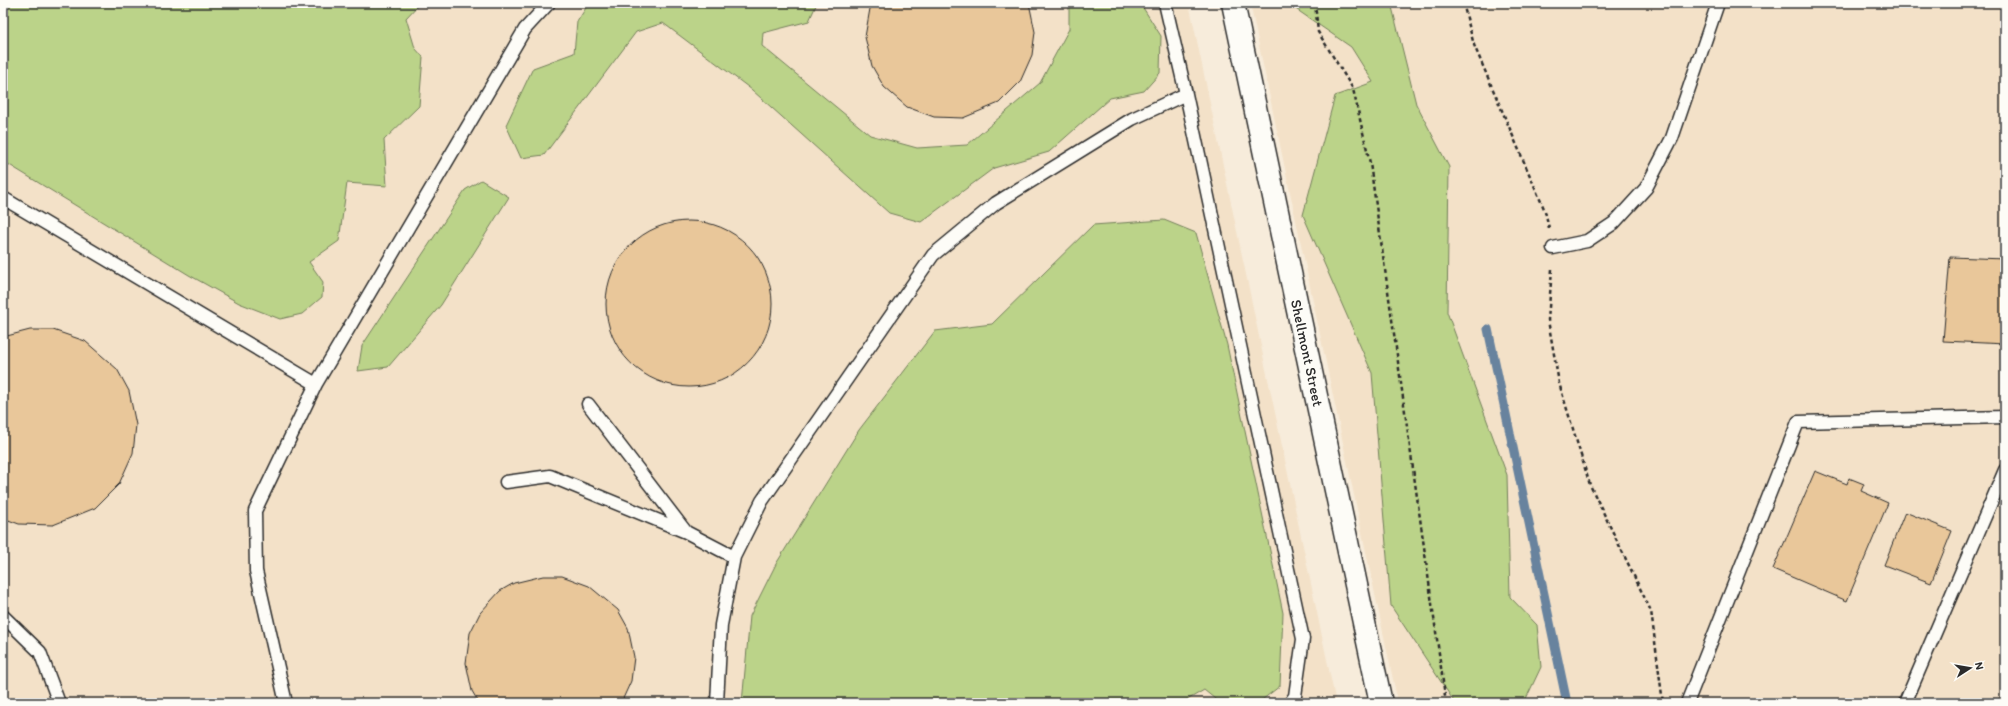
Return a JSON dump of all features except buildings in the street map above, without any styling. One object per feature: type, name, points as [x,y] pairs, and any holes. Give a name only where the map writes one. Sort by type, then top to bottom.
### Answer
[{"type":"street","name":"Shellmont Street","points":[[1233,3],[1381,703]]},
{"type":"lane","points":[[286,703],[256,571],[254,511],[316,384],[525,29],[550,3]]},
{"type":"lane","points":[[1553,248],[1587,241],[1614,223],[1646,188],[1672,138],[1718,3]]},
{"type":"lane","points":[[1164,5],[1186,94],[1303,639],[1295,696],[1290,703]]},
{"type":"lane","points":[[716,703],[721,626],[734,557],[762,501],[933,255],[996,203],[1132,119],[1186,94]]},
{"type":"lane","points":[[3,198],[316,384]]},
{"type":"lane","points":[[588,404],[686,532]]},
{"type":"lane","points":[[1686,703],[1798,422],[2005,417]]},
{"type":"lane","points":[[1905,703],[2005,470]]},
{"type":"lane","points":[[506,482],[550,476],[686,532],[734,557]]},
{"type":"lane","points":[[3,616],[40,652],[59,703]]},
{"type":"path","points":[[1315,3],[1318,32],[1353,89],[1370,163],[1446,703]]},
{"type":"path","points":[[1463,3],[1474,45],[1545,210],[1553,248],[1548,320],[1559,383],[1590,485],[1651,611],[1663,703]]},
{"type":"shaded area","points":[[3,3],[1189,3],[1336,703],[3,703]]},
{"type":"shaded area","points":[[1250,3],[2005,3],[2005,703],[1398,703]]},
{"type":"green space","points":[[3,3],[420,3],[406,18],[415,48],[423,57],[419,106],[384,140],[387,186],[347,183],[339,241],[309,262],[323,282],[322,297],[302,314],[280,319],[239,303],[189,275],[3,161]]},
{"type":"green space","points":[[589,3],[817,3],[809,21],[763,33],[762,46],[870,135],[917,148],[967,145],[1040,83],[1069,29],[1069,3],[1140,3],[1161,36],[1160,73],[1144,91],[1110,98],[1049,152],[994,168],[921,222],[889,213],[752,90],[663,23],[636,32],[544,155],[521,158],[506,125],[533,68],[574,53],[577,22]]},
{"type":"green space","points":[[1287,3],[1391,3],[1416,104],[1449,167],[1447,312],[1507,475],[1510,597],[1537,625],[1541,667],[1524,703],[1455,703],[1391,606],[1372,373],[1303,215],[1335,96],[1373,82],[1351,47]]},
{"type":"green space","points":[[481,180],[509,197],[441,305],[388,367],[358,371],[362,346],[465,190]]},
{"type":"green space","points":[[1164,220],[1196,233],[1227,345],[1283,613],[1280,686],[1258,703],[1220,703],[1204,690],[1182,703],[742,703],[750,616],[776,564],[859,430],[935,331],[992,324],[1093,225]]},
{"type":"waterway","points":[[1488,329],[1567,703]]}]
